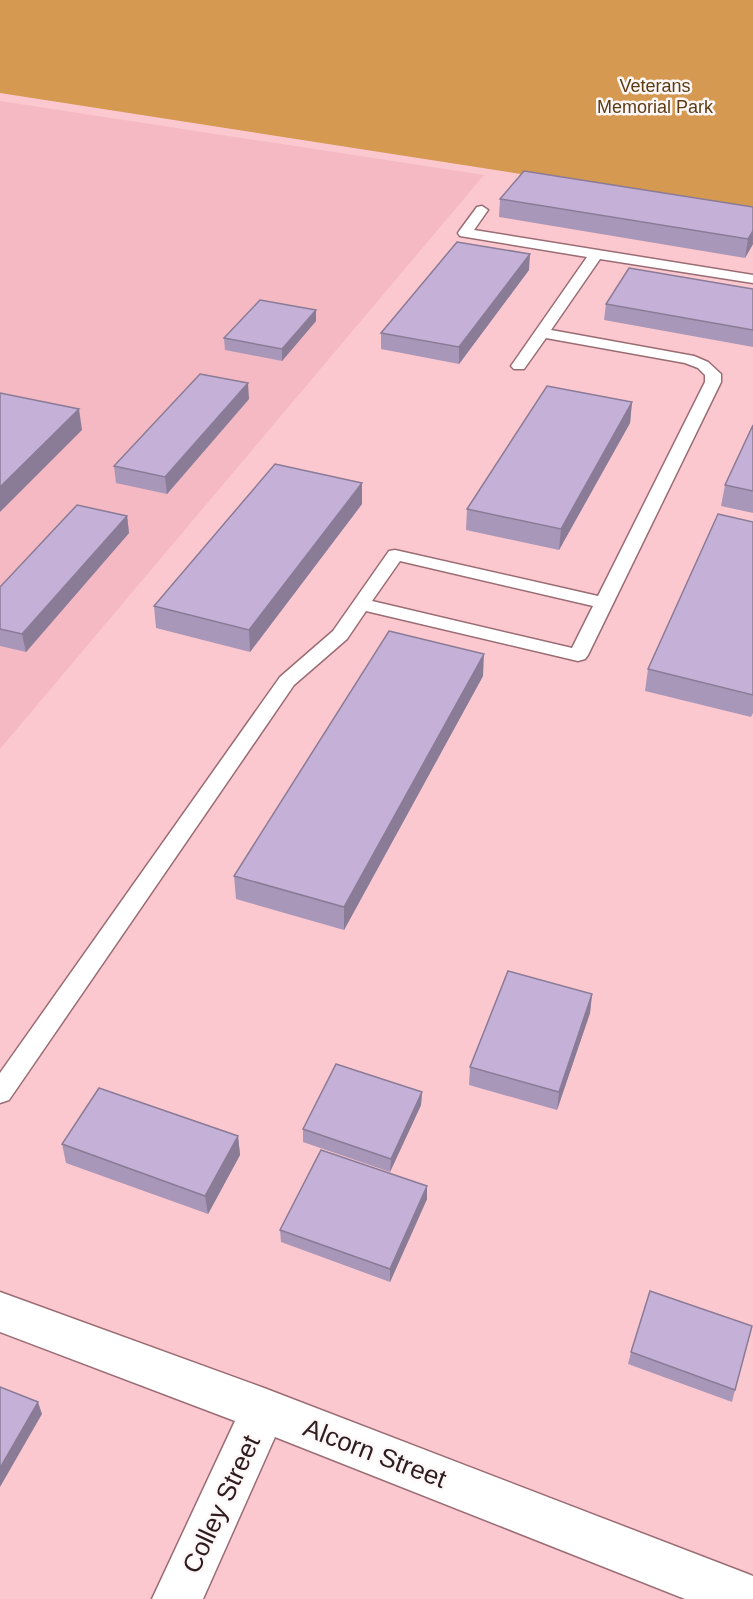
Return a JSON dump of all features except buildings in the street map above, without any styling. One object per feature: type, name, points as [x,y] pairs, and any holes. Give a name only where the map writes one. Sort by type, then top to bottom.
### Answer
[{"type":"street","name":"Alcorn Street","points":[[0,1312],[264,1410],[748,1599]]},
{"type":"street","name":"Colley Street","points":[[177,1599],[264,1410]]},
{"type":"lane","points":[[482,210],[465,233],[753,279]]},
{"type":"lane","points":[[519,366],[596,254]]},
{"type":"lane","points":[[362,604],[578,655],[713,382],[713,374],[703,365],[689,359],[542,333]]},
{"type":"lane","points":[[0,1093],[287,681],[340,635],[395,555],[604,603]]},
{"type":"shaded area","points":[[0,101],[484,175],[0,749]]},
{"type":"green space","name":"Veterans Memorial Park","points":[[0,0],[753,0],[753,210],[0,93]]}]
